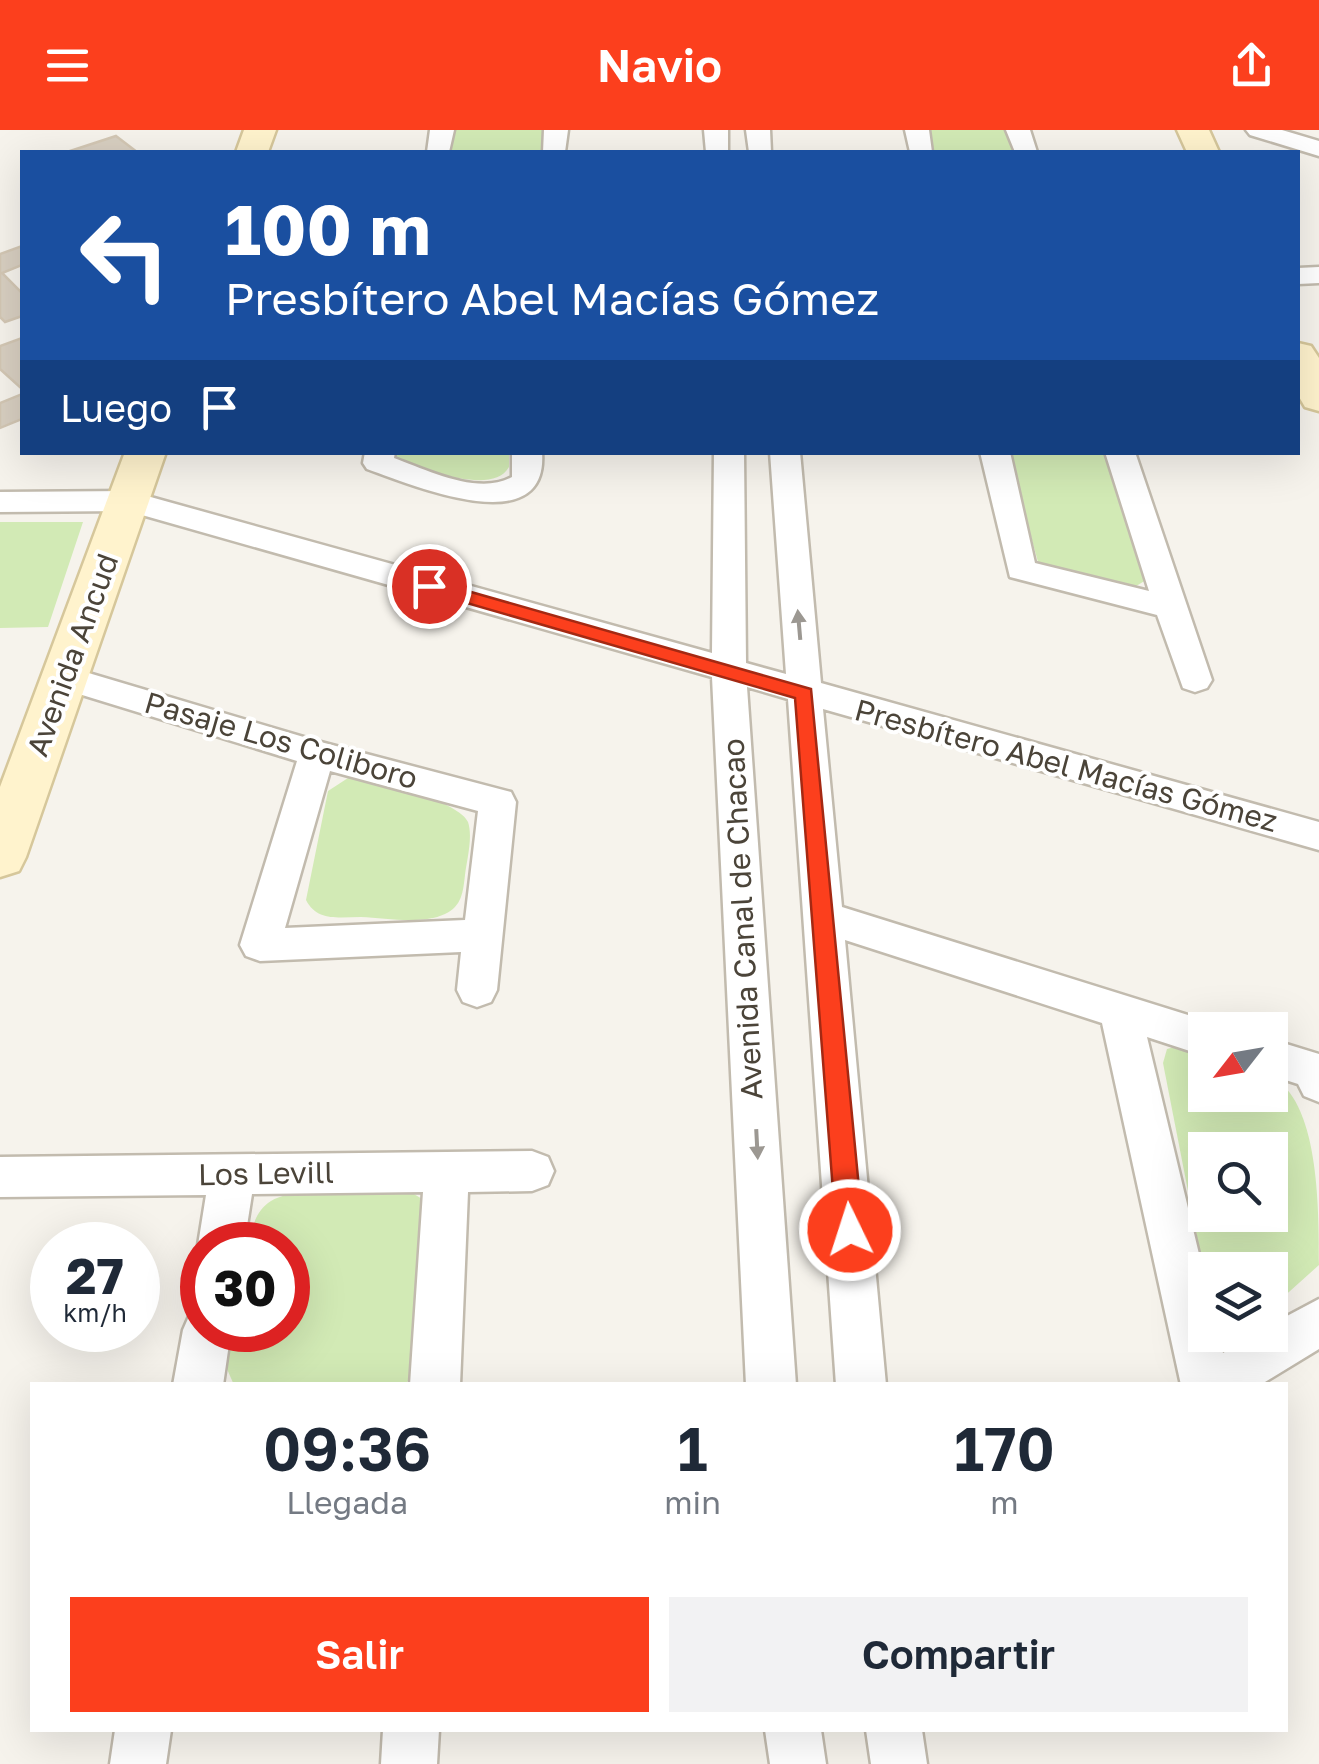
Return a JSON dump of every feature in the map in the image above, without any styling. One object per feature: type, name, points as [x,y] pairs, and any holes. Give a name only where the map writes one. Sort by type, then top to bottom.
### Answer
[{"type":"street","points":[[1258,130],[1319,149]]},
{"type":"street","points":[[1300,358],[1319,399]]},
{"type":"street","name":"Avenida Ancud","points":[[0,857],[145,455]]},
{"type":"street","points":[[379,458],[483,493],[501,494],[528,478],[527,455]]},
{"type":"street","name":"Avenida Canal de Chacao","points":[[729,455],[729,671],[771,1382]]},
{"type":"street","points":[[785,455],[862,1382]]},
{"type":"street","points":[[996,455],[1021,570],[1170,607]]},
{"type":"street","points":[[1121,455],[1196,680]]},
{"type":"street","name":"Presbítero Abel Macías Gómez","points":[[0,502],[129,501],[1319,836]]},
{"type":"street","name":"Pasaje Los Coliboro","points":[[64,678],[317,754],[498,802],[482,935]]},
{"type":"street","points":[[317,754],[260,945],[482,935],[476,990]]},
{"type":"street","points":[[825,918],[1188,1033]]},
{"type":"street","points":[[1120,1012],[1205,1382]]},
{"type":"street","points":[[1288,1063],[1314,1071],[1319,1083]]},
{"type":"street","name":"Los Levill","points":[[0,1177],[532,1171]]},
{"type":"street","points":[[435,1382],[446,1172]]},
{"type":"street","points":[[225,1222],[232,1174]]},
{"type":"street","points":[[1220,1382],[1319,1322]]},
{"type":"street","points":[[198,1382],[203,1352]]},
{"type":"street","points":[[138,1764],[143,1732]]},
{"type":"street","points":[[409,1764],[411,1732]]},
{"type":"street","points":[[794,1732],[798,1764]]},
{"type":"street","points":[[894,1732],[899,1764]]},
{"type":"green space","points":[[454,130],[545,130],[543,150],[451,150]]},
{"type":"green space","points":[[930,130],[1006,130],[1012,150],[934,150]]},
{"type":"green space","points":[[393,455],[509,455],[509,467],[489,479],[459,478],[400,463]]},
{"type":"green space","points":[[1009,455],[1110,455],[1146,580],[1133,588],[1038,562]]},
{"type":"green space","points":[[0,522],[83,522],[48,627],[0,628]]},
{"type":"green space","points":[[348,778],[394,786],[462,814],[468,822],[470,841],[463,887],[451,911],[426,919],[404,920],[330,917],[311,907],[306,900],[328,791]]},
{"type":"green space","points":[[1167,1049],[1188,1049],[1188,1112],[1288,1112],[1288,1091],[1298,1107],[1313,1157],[1319,1265],[1288,1293],[1288,1252],[1200,1252],[1196,1232],[1288,1232],[1288,1132],[1188,1132],[1188,1191],[1163,1063]]},
{"type":"green space","points":[[407,1190],[424,1200],[413,1373],[407,1382],[233,1382],[227,1369],[230,1352],[310,1352],[310,1222],[254,1222],[268,1203],[314,1191]]},
{"type":"building","points":[[116,136],[134,150],[73,150]]},
{"type":"building","points":[[20,247],[20,266],[2,273],[20,291],[20,317],[5,322],[0,317],[0,254]]},
{"type":"building","points":[[20,339],[20,387],[0,369],[0,346]]},
{"type":"building","points":[[20,395],[20,420],[0,428],[0,403]]},
{"type":"route","points":[[429,586],[804,694],[850,1230]]}]
